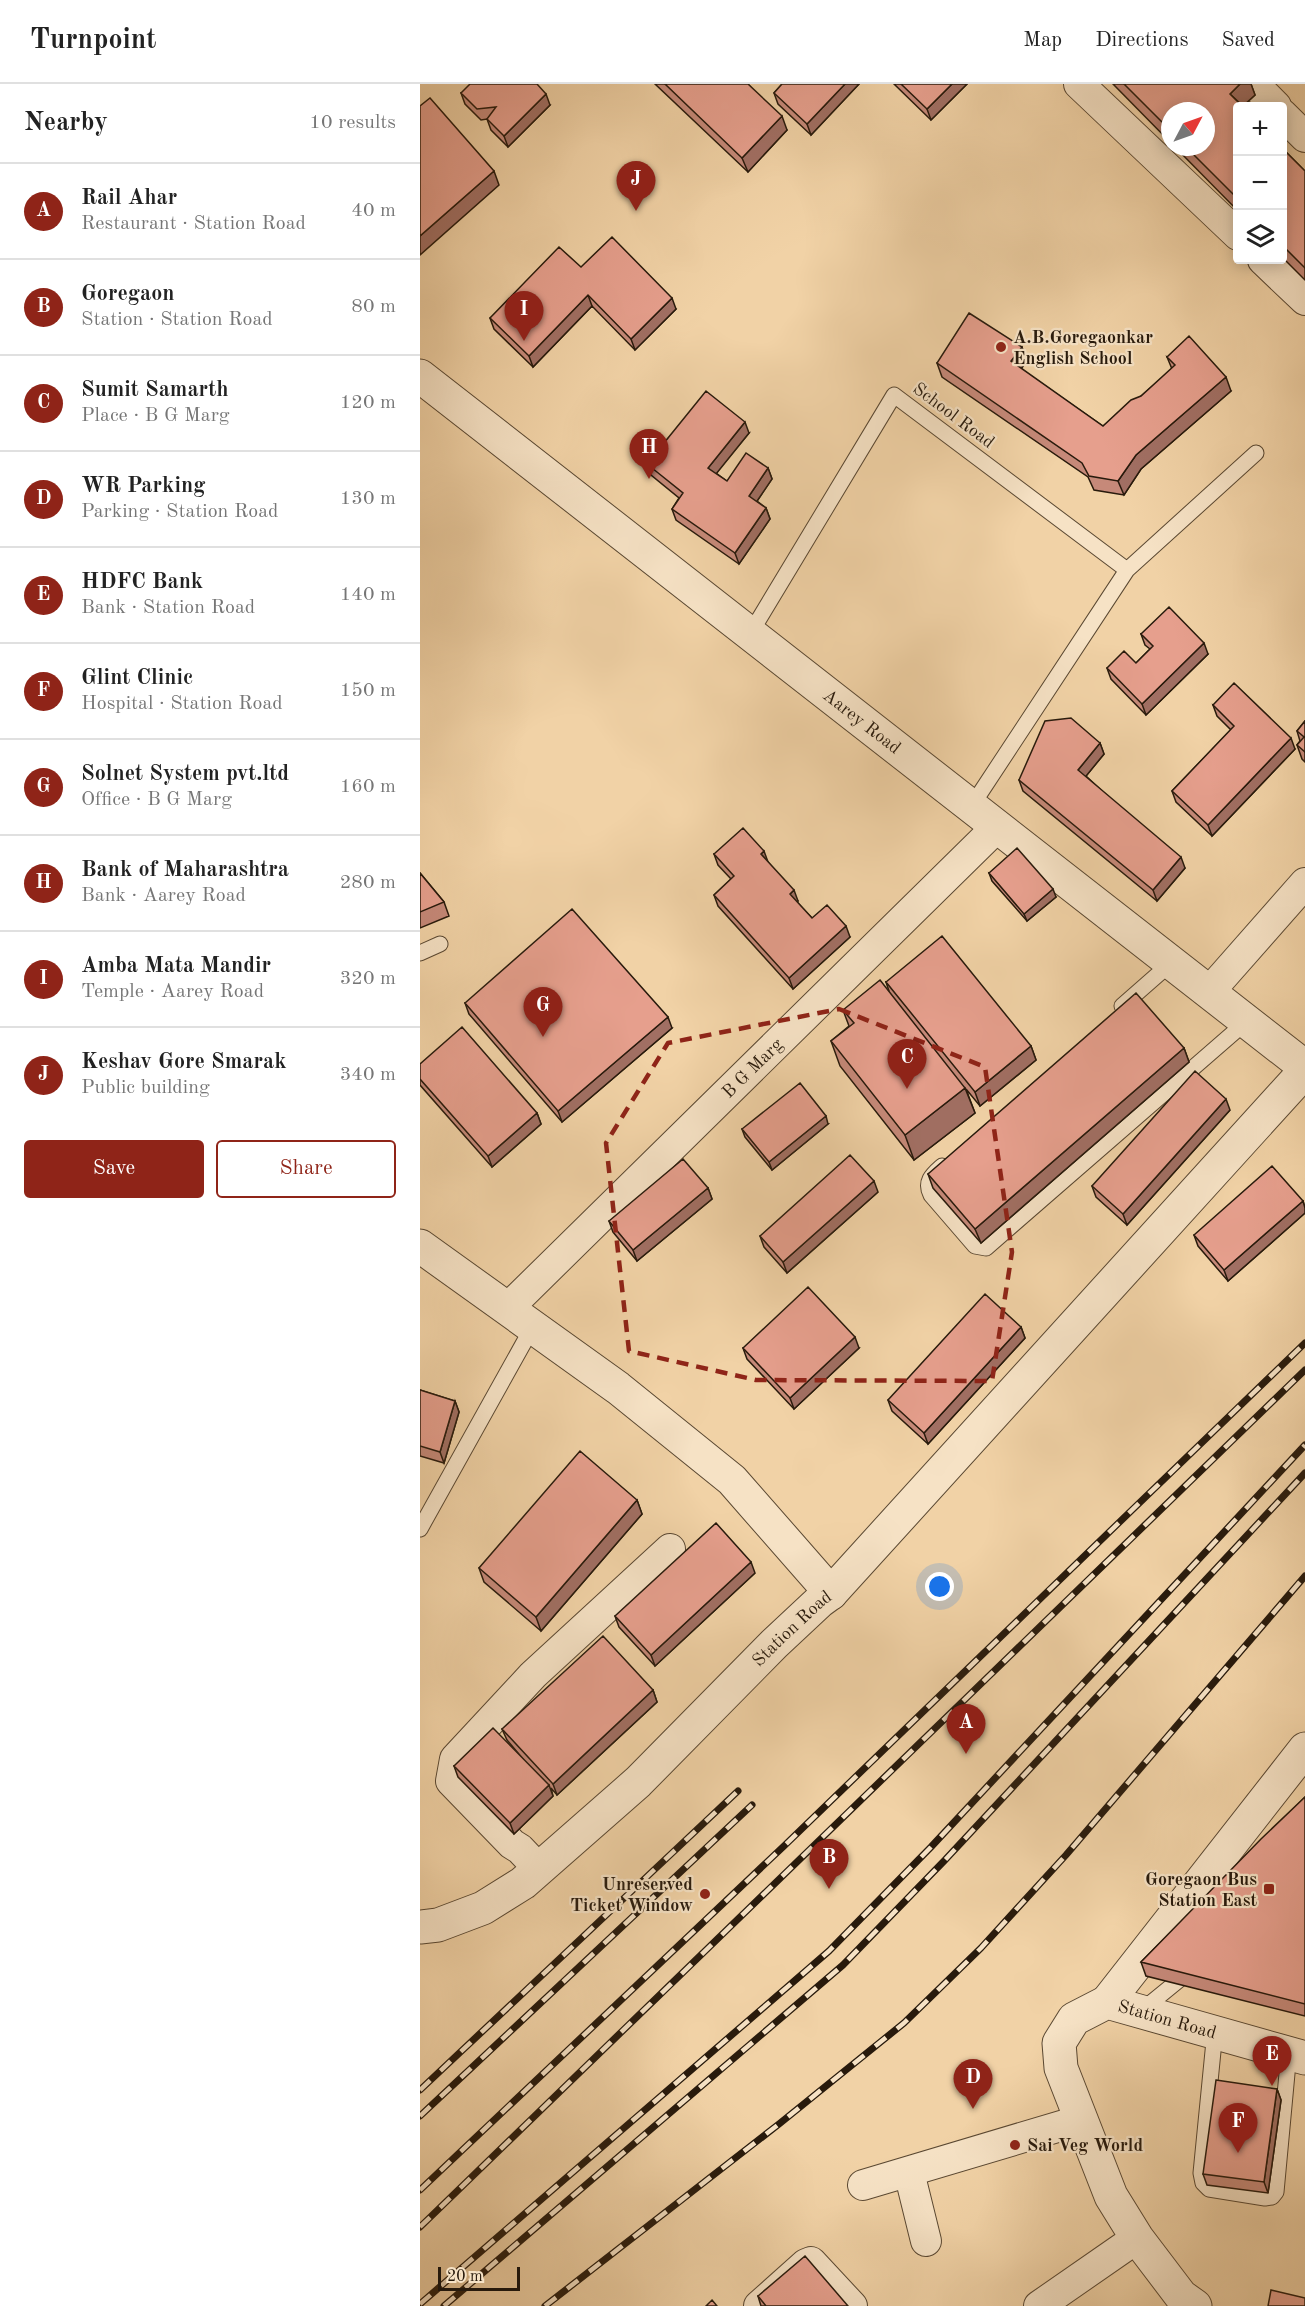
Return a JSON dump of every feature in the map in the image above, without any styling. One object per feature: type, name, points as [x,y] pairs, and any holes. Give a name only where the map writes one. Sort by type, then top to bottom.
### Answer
[{"type":"street","points":[[1079,84],[1233,230]]},
{"type":"street","points":[[1254,84],[1272,102]]},
{"type":"street","points":[[1287,119],[1305,137]]},
{"type":"street","points":[[1267,264],[1305,300]]},
{"type":"street","name":"Aarey Road","points":[[420,375],[1247,1021],[1305,1069]]},
{"type":"street","name":"B G Marg","points":[[520,1318],[998,827]]},
{"type":"street","points":[[1209,992],[1305,883]]},
{"type":"street","points":[[831,1593],[1305,1069]]},
{"type":"street","name":"Station Road","points":[[420,1246],[618,1388],[732,1480],[831,1593],[820,1600],[774,1644],[638,1782],[523,1883],[483,1908],[438,1925],[420,1927]]},
{"type":"street","points":[[539,1869],[451,1781],[454,1759],[533,1674],[670,1549]]},
{"type":"street","points":[[1107,2002],[1305,1749]]},
{"type":"street","name":"Station Road","points":[[1195,2306],[1181,2296],[1137,2238],[1112,2196],[1060,2068],[1059,2043],[1074,2019],[1107,2002],[1297,2055]]},
{"type":"street","points":[[864,2185],[1081,2120]]},
{"type":"street","points":[[909,2172],[926,2241]]},
{"type":"street","points":[[1039,2306],[1137,2238]]},
{"type":"street","points":[[759,2306],[811,2262],[852,2306]]},
{"type":"lane","name":"School Road","points":[[750,634],[894,395],[1127,570]]},
{"type":"lane","points":[[971,807],[1127,570],[1256,453]]},
{"type":"lane","points":[[420,953],[440,944]]},
{"type":"lane","points":[[1108,1019],[1171,963]]},
{"type":"lane","points":[[957,1153],[931,1176],[928,1190],[975,1246],[986,1248],[1247,1021]]},
{"type":"lane","points":[[420,1529],[520,1318]]},
{"type":"lane","points":[[1141,2011],[1205,1958]]},
{"type":"lane","points":[[1215,2031],[1201,2173],[1203,2183],[1209,2189],[1265,2198],[1272,2197],[1276,2192],[1297,2055]]},
{"type":"highlighted area","points":[[839,1009],[985,1067],[1012,1252],[992,1381],[756,1380],[629,1351],[606,1143],[668,1043]]},
{"type":"building","points":[[470,84],[537,84],[546,94],[504,136],[487,119],[496,107],[477,109],[461,93]]},
{"type":"building","points":[[665,84],[748,84],[782,116],[742,158]]},
{"type":"building","points":[[782,84],[845,84],[807,124],[774,93]]},
{"type":"building","points":[[901,84],[952,84],[927,109]]},
{"type":"building","points":[[1124,84],[1240,84],[1230,94],[1238,102],[1233,102],[1233,194],[1195,156],[1215,156],[1215,102],[1161,102],[1161,121]]},
{"type":"building","points":[[430,98],[494,171],[420,236],[420,106]]},
{"type":"building","points":[[1287,153],[1305,171],[1305,268],[1287,250]]},
{"type":"building","points":[[612,237],[672,298],[631,339],[588,295],[529,356],[490,318],[559,247],[581,267]]},
{"type":"building","points":[[969,313],[1022,347],[1011,361],[1103,426],[1175,365],[1167,357],[1189,336],[1226,377],[1136,455],[1118,481],[1089,476],[1082,463],[937,363]]},
{"type":"building","points":[[706,391],[745,422],[708,468],[727,481],[746,453],[768,468],[749,496],[766,508],[735,553],[672,509],[683,493],[647,464]]},
{"type":"building","points":[[1169,607],[1204,643],[1142,704],[1107,668],[1124,651],[1136,663],[1153,646],[1141,634]]},
{"type":"building","points":[[1234,683],[1291,738],[1208,825],[1172,791],[1234,726],[1213,705]]},
{"type":"building","points":[[1071,718],[1100,743],[1078,770],[1181,857],[1153,890],[1019,780],[1045,721]]},
{"type":"building","points":[[1305,721],[1305,752],[1297,745],[1304,737],[1297,731]]},
{"type":"building","points":[[743,828],[764,851],[761,854],[794,890],[790,894],[812,918],[827,905],[846,926],[789,978],[714,895],[734,876],[714,854]]},
{"type":"building","points":[[1017,848],[1053,889],[1024,914],[989,873]]},
{"type":"building","points":[[420,873],[444,902],[420,912]]},
{"type":"building","points":[[572,909],[668,1017],[558,1111],[465,1003]]},
{"type":"building","points":[[942,936],[1031,1046],[975,1092],[886,982]]},
{"type":"building","points":[[880,980],[965,1088],[905,1135],[831,1041],[854,1023],[843,1010]]},
{"type":"building","points":[[1136,993],[1184,1048],[975,1229],[928,1174]]},
{"type":"building","points":[[462,1027],[537,1113],[488,1156],[420,1079],[420,1064]]},
{"type":"building","points":[[1195,1071],[1226,1099],[1123,1214],[1092,1186]]},
{"type":"building","points":[[800,1083],[826,1116],[769,1162],[742,1129]]},
{"type":"building","points":[[850,1155],[874,1181],[783,1262],[760,1236]]},
{"type":"building","points":[[683,1159],[708,1188],[633,1250],[609,1221]]},
{"type":"building","points":[[1272,1166],[1303,1201],[1224,1270],[1194,1235]]},
{"type":"building","points":[[808,1287],[855,1337],[790,1398],[743,1348]]},
{"type":"building","points":[[985,1294],[1021,1327],[924,1433],[888,1400]]},
{"type":"building","points":[[420,1390],[455,1401],[440,1452],[420,1446]]},
{"type":"building","points":[[580,1451],[637,1500],[536,1617],[479,1568]]},
{"type":"building","points":[[716,1523],[751,1562],[651,1655],[615,1616]]},
{"type":"building","points":[[603,1636],[653,1690],[553,1784],[502,1729]]},
{"type":"building","points":[[493,1728],[549,1785],[510,1823],[454,1766]]},
{"type":"building","name":"Goregaon Bus Station East","points":[[1305,1797],[1305,2004],[1141,1962],[1261,1839]]},
{"type":"building","points":[[1216,2080],[1277,2089],[1264,2182],[1203,2174]]},
{"type":"building","points":[[805,2256],[848,2306],[766,2306],[758,2296]]},
{"type":"building","points":[[1271,2290],[1305,2298],[1305,2306],[1268,2306]]},
{"type":"building","points":[[712,2300],[717,2306],[706,2306]]},
{"type":"railway","points":[[420,2190],[784,1846],[1305,1343]]},
{"type":"railway","points":[[420,2227],[1305,1370]]},
{"type":"railway","points":[[420,2304],[829,1951],[931,1847],[1305,1445]]},
{"type":"railway","points":[[444,2306],[843,1965],[945,1860],[1305,1473]]},
{"type":"railway","points":[[545,2306],[779,2124],[904,2023],[981,1948],[1066,1855],[1305,1576]]},
{"type":"railway","points":[[420,2090],[738,1791]]},
{"type":"railway","points":[[420,2116],[752,1805]]},
{"type":"place","name":"Keshav Gore Smarak","points":[[636,211]]},
{"type":"place","name":"Amba Mata Mandir","points":[[524,341]]},
{"type":"place","name":"A.B.Goregaonkar English School","points":[[1001,347]]},
{"type":"place","name":"Bank of Maharashtra","points":[[649,479]]},
{"type":"place","name":"Solnet System pvt.ltd","points":[[543,1037]]},
{"type":"place","name":"Sumit Samarth","points":[[907,1089]]},
{"type":"place","name":"Rail Ahar","points":[[966,1754]]},
{"type":"place","name":"Goregaon","points":[[829,1889]]},
{"type":"place","name":"Goregaon Bus Station East","points":[[1269,1889]]},
{"type":"place","name":"Unreserved Ticket Window","points":[[705,1894]]},
{"type":"place","name":"HDFC Bank","points":[[1272,2086]]},
{"type":"place","name":"WR Parking","points":[[973,2109]]},
{"type":"place","name":"Sai Veg World","points":[[1015,2145]]},
{"type":"place","name":"Glint Clinic","points":[[1238,2153]]}]
